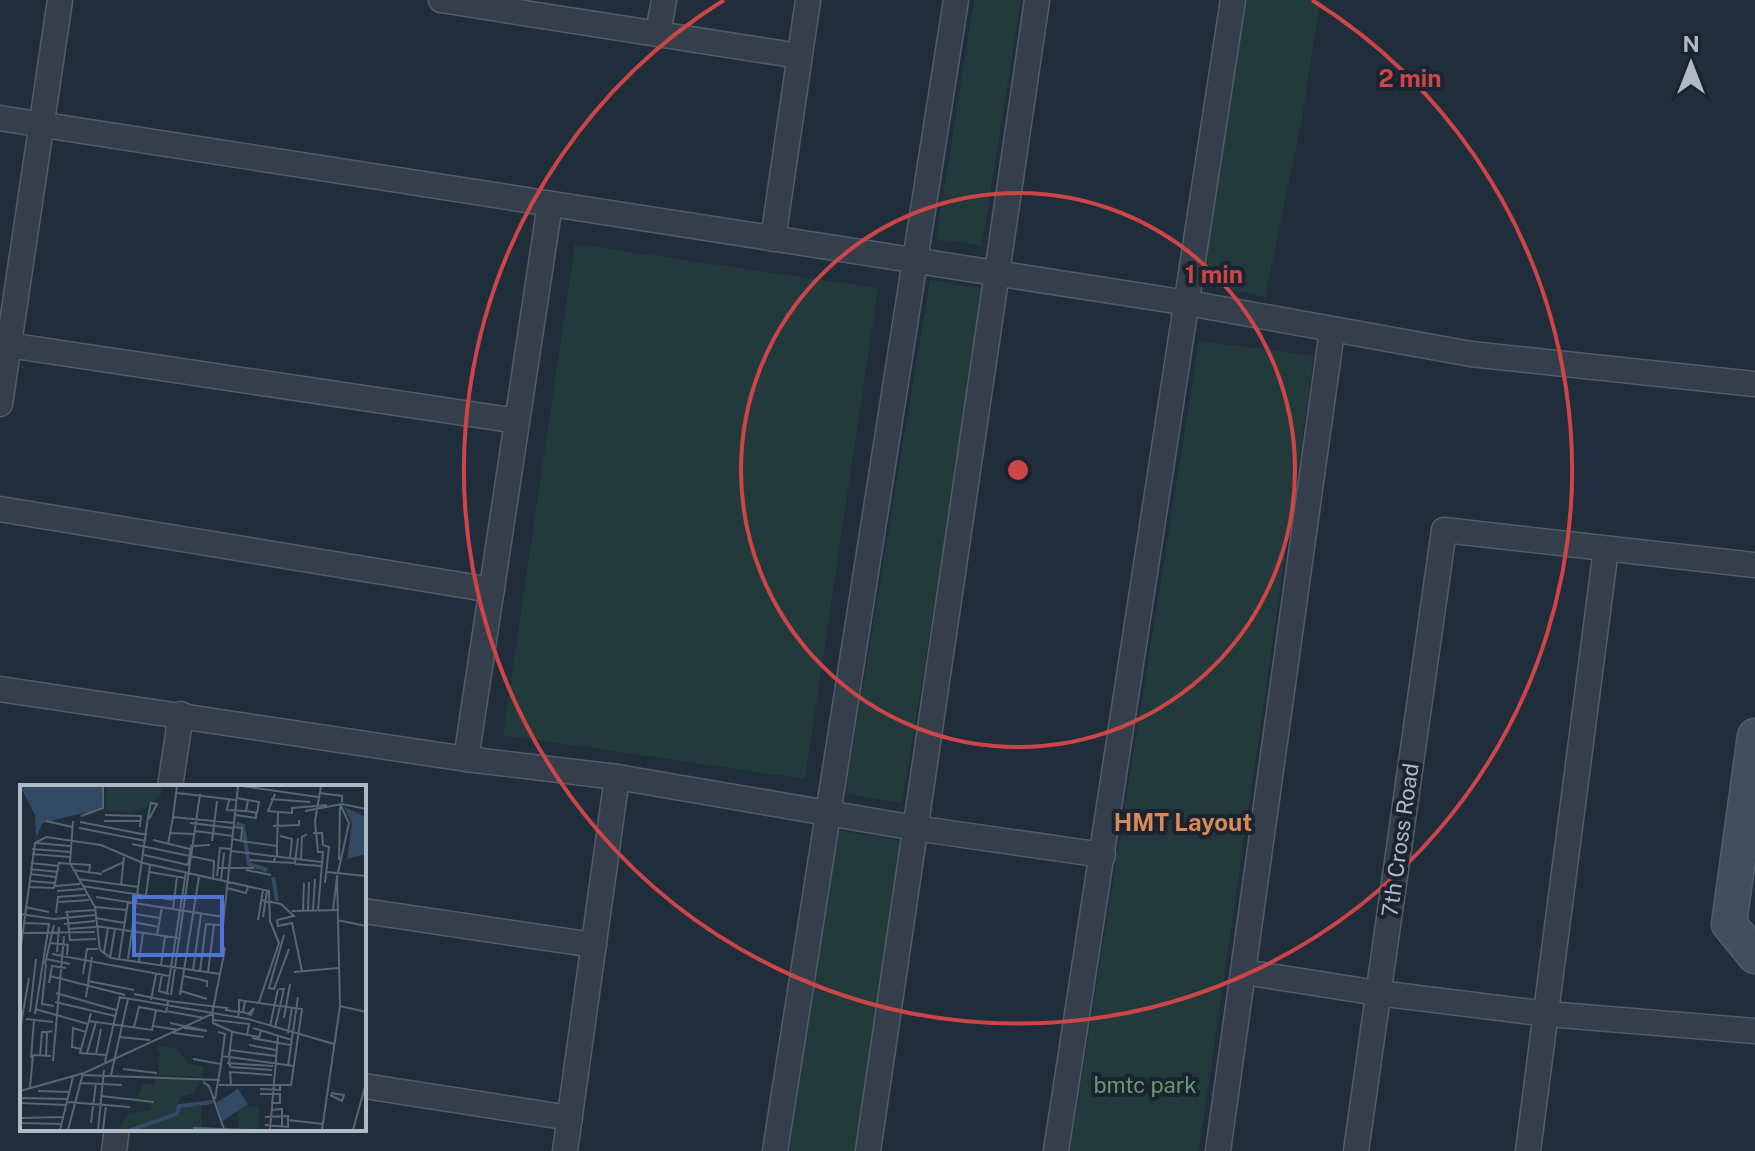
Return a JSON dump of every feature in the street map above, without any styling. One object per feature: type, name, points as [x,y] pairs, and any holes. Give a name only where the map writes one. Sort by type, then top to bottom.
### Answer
[{"type":"main road","points":[[1755,736],[1729,924],[1755,956]]},
{"type":"street","points":[[0,404],[60,0]]},
{"type":"street","points":[[441,0],[799,56]]},
{"type":"street","points":[[658,33],[664,0]]},
{"type":"street","points":[[773,239],[808,0]]},
{"type":"street","points":[[775,1151],[956,0]]},
{"type":"street","points":[[868,1151],[1037,0]]},
{"type":"street","points":[[1056,1151],[1233,0]]},
{"type":"street","points":[[0,118],[1188,303],[1471,354],[1755,384]]},
{"type":"street","points":[[466,759],[550,204]]},
{"type":"street","points":[[1218,1151],[1332,331]]},
{"type":"street","points":[[8,345],[517,421]]},
{"type":"street","points":[[0,509],[492,590]]},
{"type":"street","name":"7th Cross Road","points":[[1356,1151],[1444,530],[1606,549]]},
{"type":"street","points":[[1528,1151],[1606,549],[1755,565]]},
{"type":"street","points":[[0,689],[466,759],[617,777],[915,828],[1103,855]]},
{"type":"street","points":[[170,785],[181,714]]},
{"type":"street","points":[[565,1151],[617,777]]},
{"type":"street","points":[[366,911],[594,945]]},
{"type":"street","points":[[1244,972],[1378,993],[1548,1014],[1755,1031]]},
{"type":"street","points":[[366,1086],[570,1118]]},
{"type":"street","points":[[114,1151],[117,1131]]},
{"type":"green space","points":[[974,0],[1021,0],[982,246],[936,239]]},
{"type":"green space","points":[[1240,0],[1320,0],[1302,119],[1265,297],[1198,283]]},
{"type":"green space","points":[[575,244],[878,288],[805,779],[503,735]]},
{"type":"green space","points":[[930,280],[986,289],[902,803],[845,794]]},
{"type":"green space","name":"bmtc park","points":[[1199,341],[1314,356],[1199,1151],[1070,1151]]},
{"type":"green space","points":[[837,830],[907,842],[859,1151],[786,1151]]},
{"type":"district","name":"HMT Layout","points":[[1183,823]]}]
